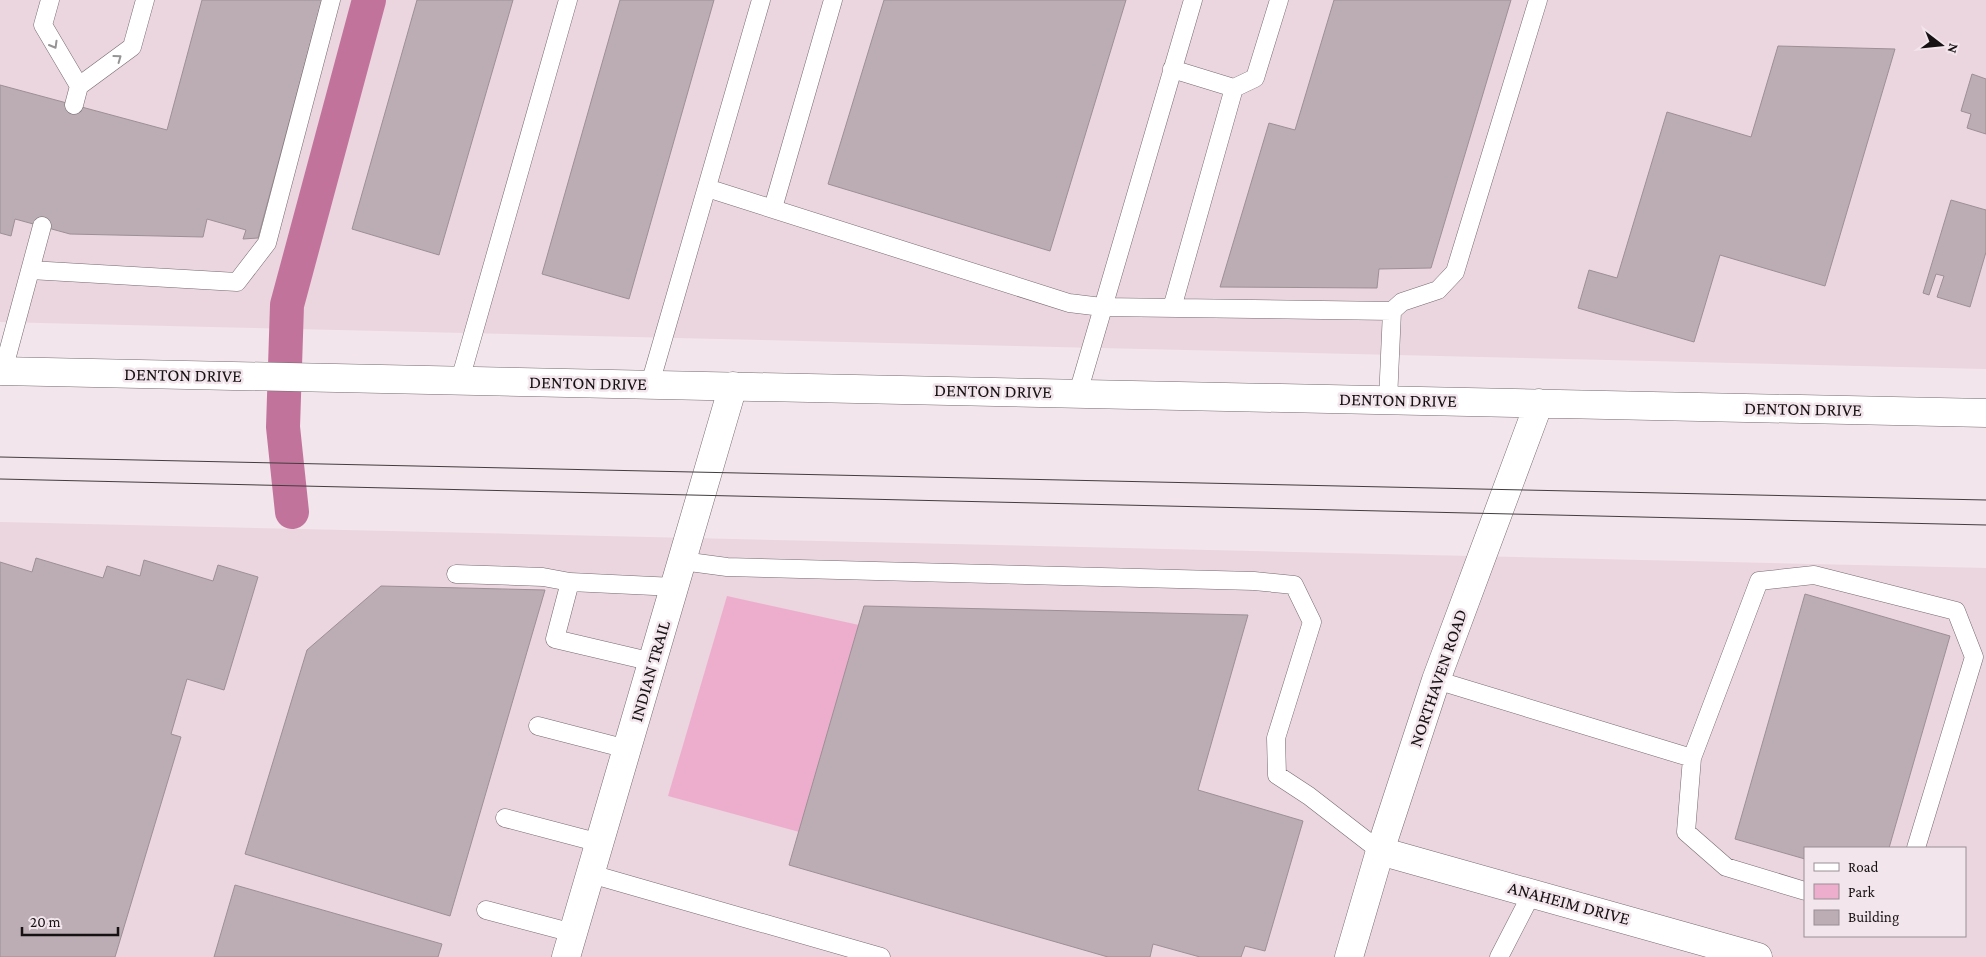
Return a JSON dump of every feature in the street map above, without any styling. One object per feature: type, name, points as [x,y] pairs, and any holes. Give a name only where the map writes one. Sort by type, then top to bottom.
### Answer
[{"type":"street","name":"DENTON DRIVE","points":[[1,371],[1986,413]]},
{"type":"street","name":"INDIAN TRAIL","points":[[570,945],[734,386]]},
{"type":"street","name":"NORTHAVEN ROAD","points":[[1349,957],[1380,851],[1436,680],[1539,403]]},
{"type":"street","name":"ANAHEIM DRIVE","points":[[1380,851],[1758,957]]},
{"type":"lane","points":[[50,0],[43,25],[79,86]]},
{"type":"lane","points":[[74,105],[79,86],[132,47],[144,0]]},
{"type":"lane","points":[[30,270],[237,282],[267,243],[331,0]]},
{"type":"lane","points":[[460,380],[568,0]]},
{"type":"lane","points":[[650,384],[761,0]]},
{"type":"lane","points":[[773,208],[833,0]]},
{"type":"lane","points":[[1078,393],[1193,0]]},
{"type":"lane","points":[[1172,69],[1234,88],[1255,78],[1279,0]]},
{"type":"lane","points":[[707,188],[1069,303],[1102,307],[1392,311],[1402,302],[1438,290],[1455,272],[1538,0]]},
{"type":"lane","points":[[1172,308],[1234,88]]},
{"type":"lane","points":[[1,371],[42,226]]},
{"type":"lane","points":[[1388,400],[1392,311]]},
{"type":"lane","points":[[682,561],[727,566],[1254,581],[1294,585],[1312,622],[1276,738],[1277,775],[1309,796],[1380,851]]},
{"type":"lane","points":[[456,574],[543,577],[570,582],[675,587]]},
{"type":"lane","points":[[1804,891],[1726,867],[1686,832],[1692,758],[1759,581],[1814,575],[1956,611],[1974,657],[1916,847]]},
{"type":"lane","points":[[570,582],[555,639],[653,662]]},
{"type":"lane","points":[[1436,680],[1692,758]]},
{"type":"lane","points":[[538,726],[627,749]]},
{"type":"lane","points":[[505,818],[600,843]]},
{"type":"lane","points":[[591,874],[881,957]]},
{"type":"lane","points":[[1499,957],[1532,893]]},
{"type":"lane","points":[[486,910],[570,945]]},
{"type":"shaded area","points":[[0,0],[1986,0],[1986,369],[0,322]]},
{"type":"shaded area","points":[[0,522],[1986,568],[1986,957],[0,957]]},
{"type":"green space","points":[[727,596],[859,625],[803,833],[668,796]]},
{"type":"building","points":[[202,0],[322,0],[258,238],[243,239],[246,230],[207,219],[203,237],[70,234],[15,219],[11,236],[0,233],[0,85],[167,130]]},
{"type":"building","points":[[417,0],[513,0],[439,255],[352,229]]},
{"type":"building","points":[[620,0],[714,0],[629,299],[542,274]]},
{"type":"building","points":[[884,0],[1126,0],[1050,251],[828,184]]},
{"type":"building","points":[[1334,0],[1511,0],[1431,268],[1379,269],[1377,288],[1220,287],[1269,123],[1295,130]]},
{"type":"building","points":[[1778,46],[1895,49],[1825,286],[1720,255],[1694,342],[1578,308],[1589,270],[1617,278],[1667,112],[1751,137]]},
{"type":"building","points":[[1972,74],[1986,79],[1986,134],[1967,128],[1971,114],[1961,111]]},
{"type":"building","points":[[1951,200],[1986,210],[1986,252],[1970,307],[1937,297],[1944,276],[1936,274],[1929,295],[1923,293]]},
{"type":"building","points":[[36,558],[103,578],[107,566],[140,576],[144,560],[213,581],[218,565],[258,577],[224,690],[187,679],[171,734],[181,737],[115,957],[0,957],[0,562],[32,572]]},
{"type":"building","points":[[381,586],[545,590],[450,916],[245,854],[307,650]]},
{"type":"building","points":[[1805,594],[1950,636],[1889,847],[1804,847],[1804,859],[1735,839]]},
{"type":"building","points":[[864,606],[1248,615],[1198,790],[1303,821],[1265,951],[1245,946],[1241,957],[1200,957],[1153,944],[1150,957],[1108,957],[789,865]]},
{"type":"building","points":[[235,885],[442,944],[438,957],[214,957]]},
{"type":"waterway","points":[[292,512],[283,427],[287,305],[369,0]]},
{"type":"tram line","points":[[0,457],[1986,500]]},
{"type":"tram line","points":[[0,479],[1986,525]]}]
